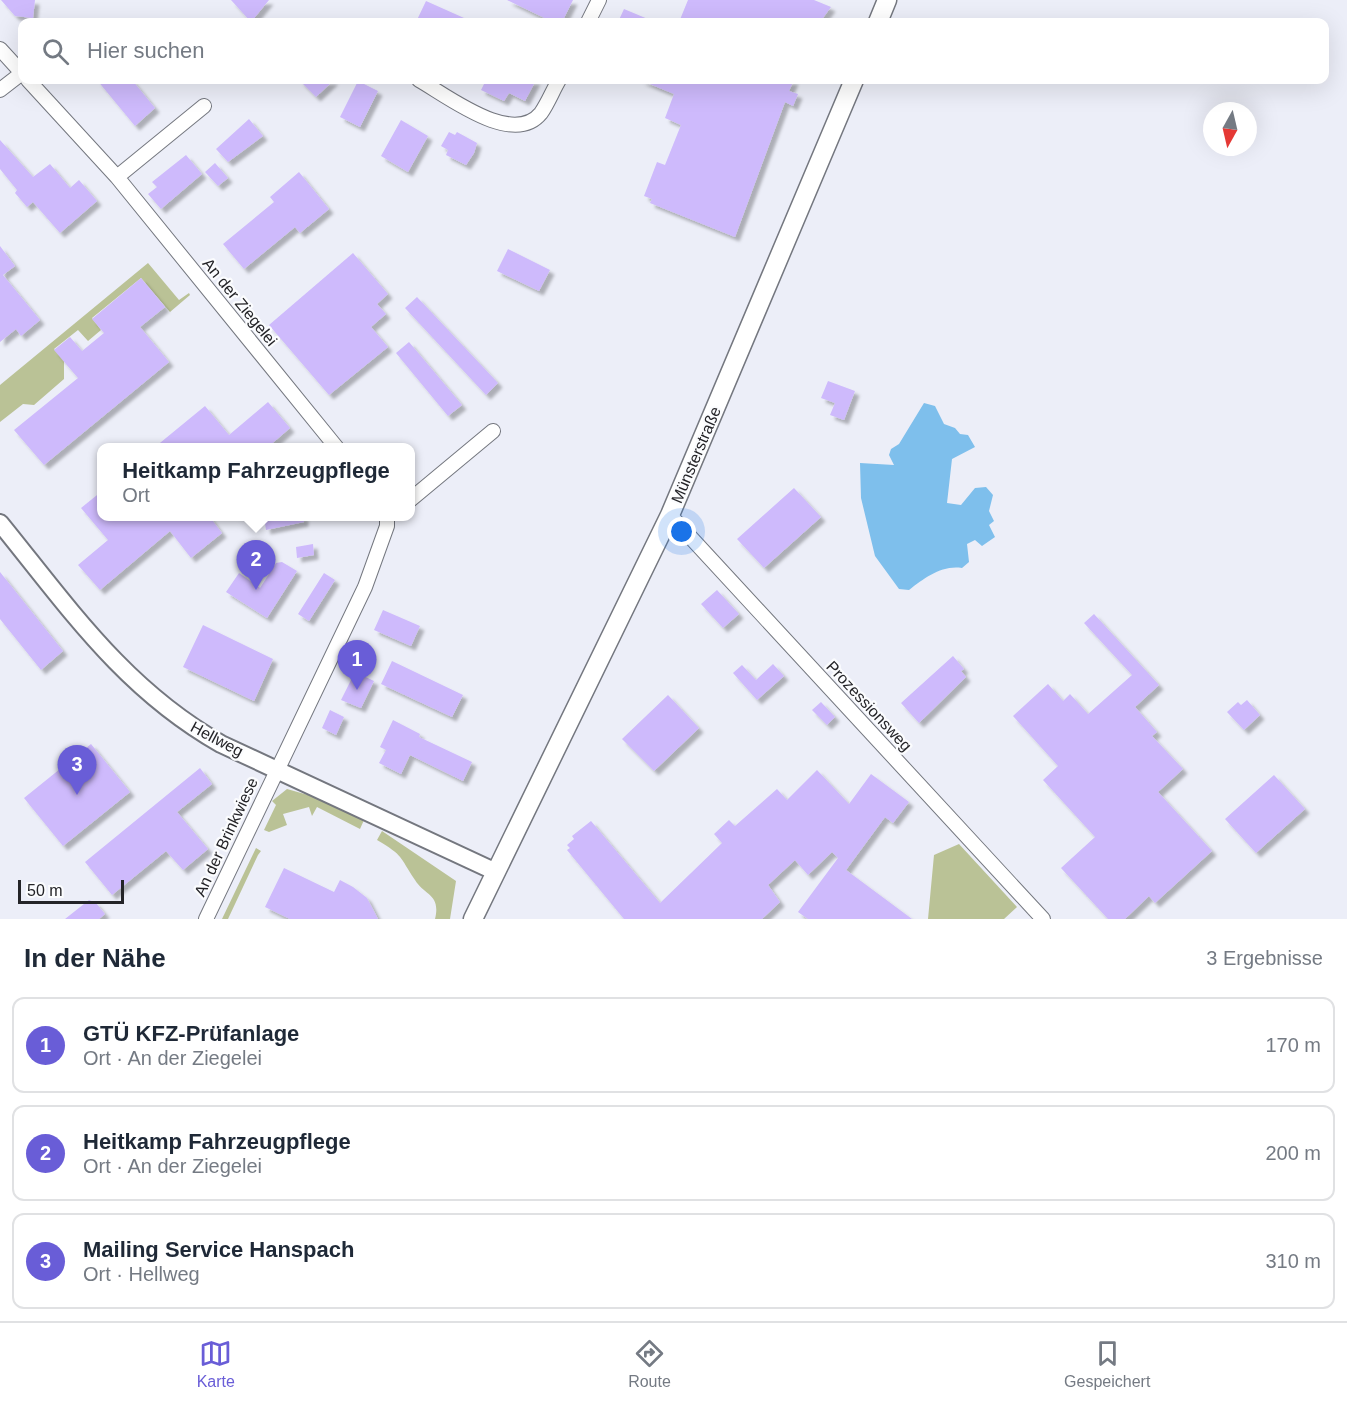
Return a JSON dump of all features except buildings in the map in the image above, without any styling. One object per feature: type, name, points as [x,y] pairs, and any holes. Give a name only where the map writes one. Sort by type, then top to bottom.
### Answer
[{"type":"main road","points":[[880,18],[887,0]]},
{"type":"main road","name":"Münsterstraße","points":[[473,919],[670,515],[852,84]]},
{"type":"street","points":[[590,18],[599,0]]},
{"type":"street","name":"An der Ziegelei","points":[[0,49],[18,68]]},
{"type":"street","points":[[0,90],[18,79]]},
{"type":"street","name":"An der Ziegelei","points":[[32,84],[117,177],[334,443]]},
{"type":"street","points":[[426,84],[490,121],[513,125],[526,122],[540,113],[557,84]]},
{"type":"street","points":[[117,177],[204,106]]},
{"type":"street","points":[[415,497],[493,431]]},
{"type":"street","name":"Prozessionsweg","points":[[670,515],[1043,919]]},
{"type":"street","points":[[276,769],[365,587],[387,521]]},
{"type":"street","name":"Hellweg","points":[[0,523],[104,649],[145,691],[174,715],[207,736],[496,872]]},
{"type":"street","name":"An der Brinkwiese","points":[[206,919],[276,769]]},
{"type":"green space","points":[[148,263],[179,300],[189,293],[190,295],[170,312],[141,278],[92,318],[101,330],[88,341],[78,330],[54,349],[64,361],[64,379],[34,405],[23,404],[0,422],[0,385]]},
{"type":"green space","points":[[287,789],[315,797],[364,820],[360,829],[317,807],[312,816],[309,807],[283,814],[287,825],[269,832],[264,830],[276,805],[272,801]]},
{"type":"green space","points":[[382,831],[456,881],[450,919],[435,919],[434,900],[419,885],[397,853],[377,840]]},
{"type":"green space","points":[[959,844],[1017,907],[1004,919],[928,919],[934,855]]},
{"type":"green space","points":[[256,848],[261,851],[228,919],[222,919]]},
{"type":"water","points":[[924,403],[935,406],[944,424],[955,428],[960,434],[968,435],[975,447],[952,459],[947,503],[961,505],[975,488],[986,487],[993,495],[989,511],[994,521],[989,525],[995,537],[982,546],[975,540],[967,544],[969,562],[962,568],[940,570],[909,590],[899,589],[875,556],[861,498],[860,463],[894,465],[889,455],[891,449],[899,444]]},
{"type":"place","name":"Heitkamp Fahrzeugpflege","points":[[256,590]]},
{"type":"place","name":"GTÜ KFZ-Prüfanlage","points":[[357,690]]},
{"type":"place","name":"Mailing Service Hanspach","points":[[77,795]]}]
